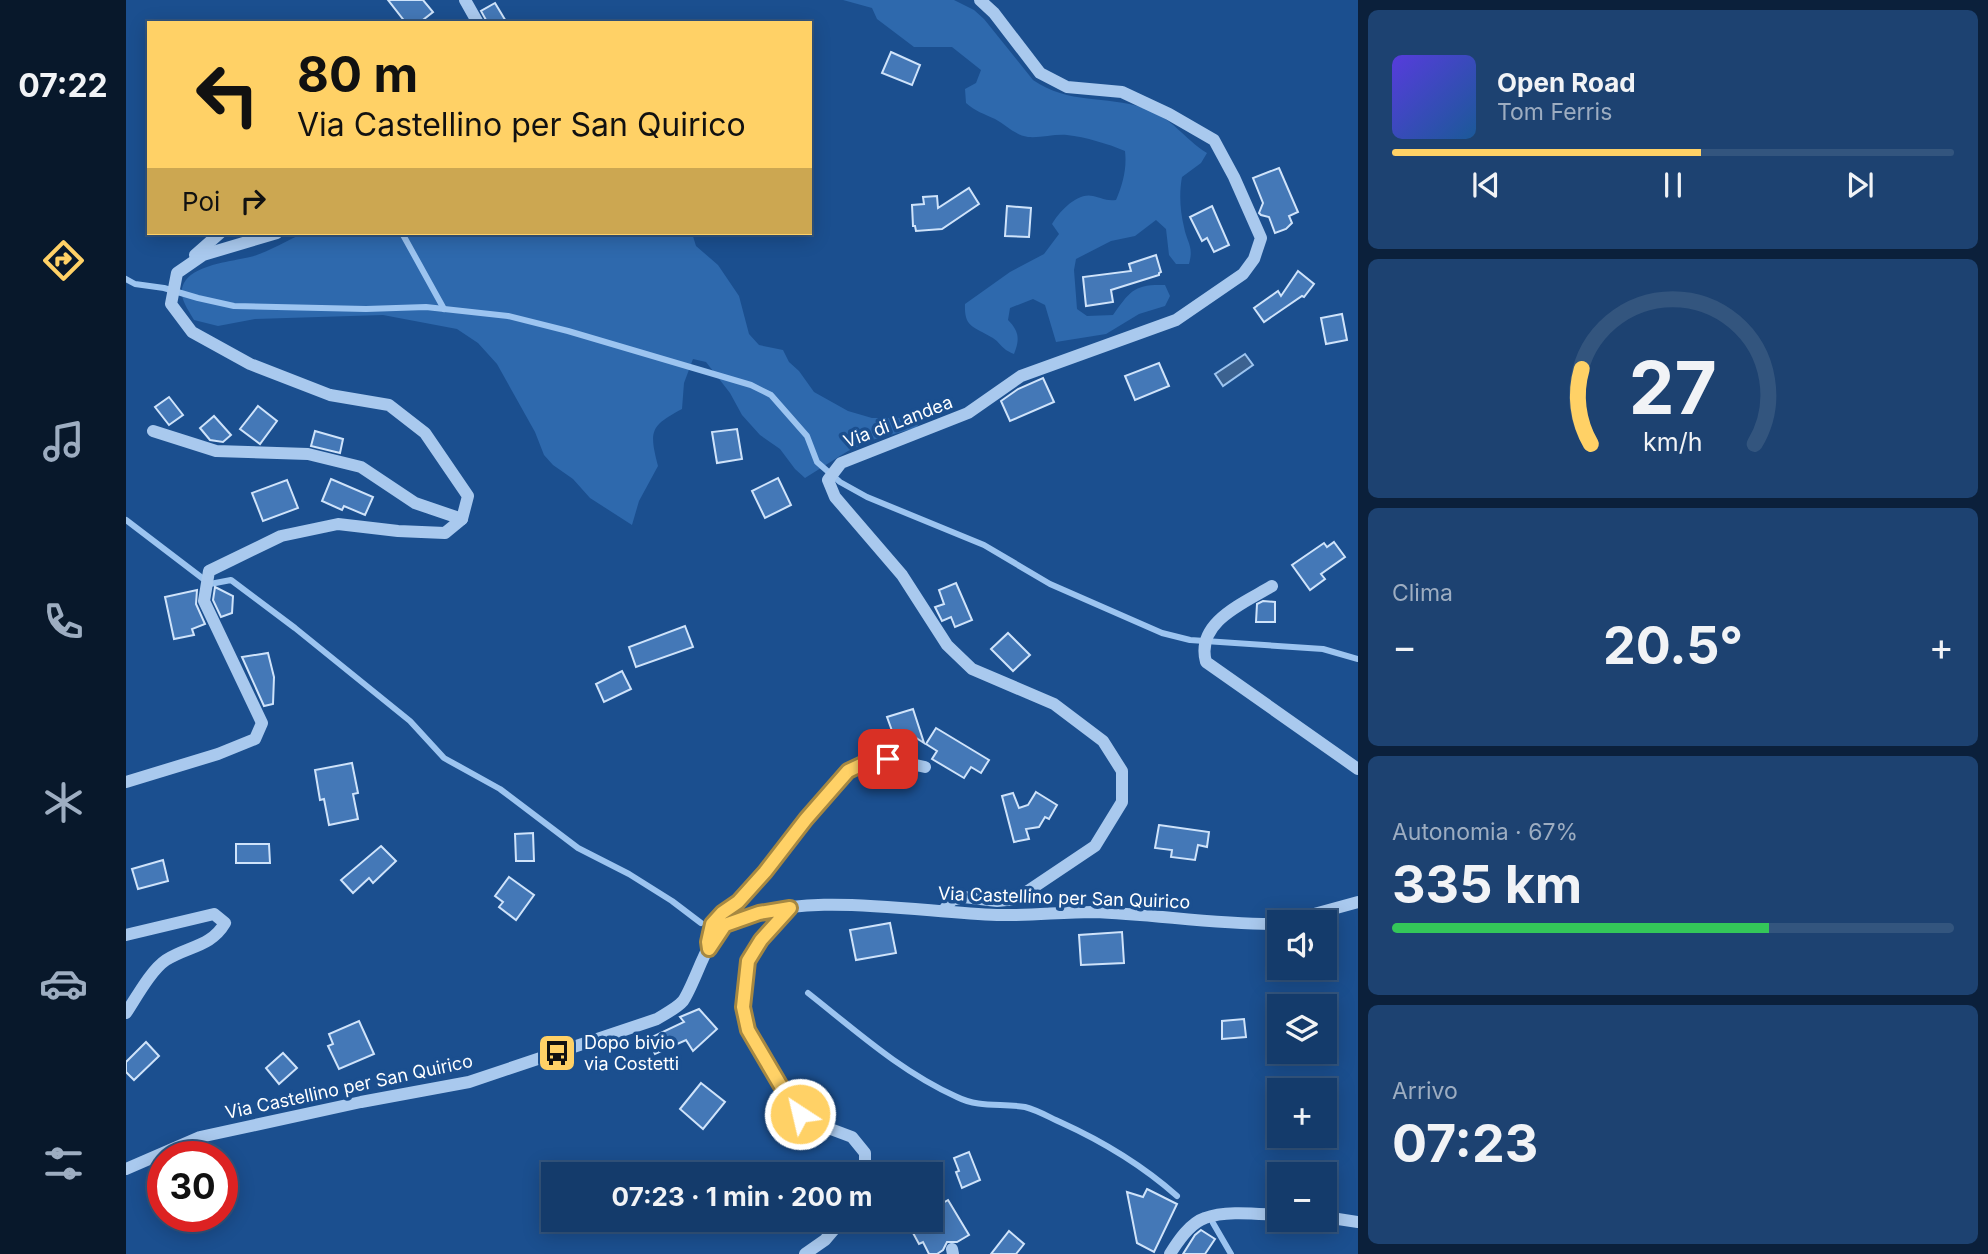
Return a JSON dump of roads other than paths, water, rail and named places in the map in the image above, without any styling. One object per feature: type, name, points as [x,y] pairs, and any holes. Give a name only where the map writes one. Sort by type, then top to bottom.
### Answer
[{"type":"street","points":[[465,0],[477,21]]},
{"type":"street","name":"Via di Landea","points":[[943,911],[952,900],[964,897],[998,901],[1016,899],[1095,846],[1122,802],[1122,771],[1103,741],[1054,704],[972,668],[947,645],[902,575],[835,497],[828,480],[841,463],[968,413],[1021,376],[1176,320],[1242,274],[1254,259],[1261,238],[1214,140],[1170,114],[1122,92],[1067,87],[1040,73],[994,13],[980,0]]},
{"type":"street","points":[[190,264],[195,255],[218,235]]},
{"type":"street","points":[[126,782],[218,754],[256,739],[262,723],[204,601],[209,571],[281,536],[315,528],[338,524],[445,533],[463,519],[468,496],[425,433],[389,405],[330,395],[250,364],[192,332],[171,304],[177,273],[202,255],[270,235]]},
{"type":"street","points":[[153,431],[216,450],[308,454],[361,467],[415,503],[463,519]]},
{"type":"street","points":[[1272,586],[1219,619],[1207,636],[1202,650],[1206,662],[1358,769]]},
{"type":"street","points":[[709,949],[712,924],[738,902],[765,872],[848,771],[865,763],[888,759],[925,767]]},
{"type":"street","points":[[1329,910],[1358,902]]},
{"type":"street","name":"Via Castellino per San Quirico","points":[[126,1170],[200,1137],[469,1082],[657,1019],[682,1003],[709,949],[725,925],[759,913],[816,905],[908,907],[999,915],[1093,912],[1267,923]]},
{"type":"street","points":[[790,908],[761,940],[748,961],[743,1007],[748,1030],[800,1114],[852,1137],[865,1153],[865,1162]]},
{"type":"street","points":[[126,935],[214,914],[225,923],[218,936],[164,961],[126,1013]]},
{"type":"street","points":[[1170,1254],[1186,1232],[1205,1218],[1238,1214],[1267,1215]]},
{"type":"street","points":[[1337,1219],[1358,1222]]},
{"type":"street","points":[[805,1254],[832,1232]]},
{"type":"waterway","points":[[403,235],[444,309]]},
{"type":"waterway","points":[[126,279],[135,284],[164,288],[234,306],[366,309],[426,307],[508,316],[751,385],[771,395],[807,436],[817,462],[840,482],[867,497],[984,545],[1050,584],[1162,633],[1190,640],[1323,649],[1358,659]]},
{"type":"waterway","points":[[126,520],[210,584],[231,580],[410,721],[444,758],[500,789],[578,848],[629,874],[701,923]]},
{"type":"waterway","points":[[808,993],[879,1050],[936,1087],[974,1103],[1025,1107],[1043,1114],[1121,1154],[1177,1196]]},
{"type":"waterway","points":[[1213,1223],[1231,1254]]},
{"type":"place","name":"Dopo bivio via Costetti","points":[[557,1053]]}]
